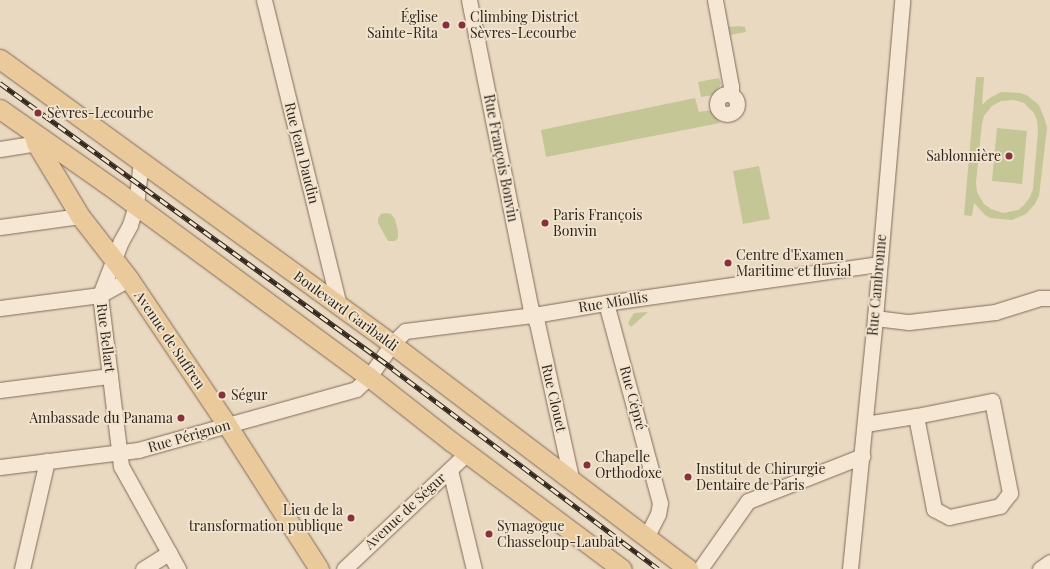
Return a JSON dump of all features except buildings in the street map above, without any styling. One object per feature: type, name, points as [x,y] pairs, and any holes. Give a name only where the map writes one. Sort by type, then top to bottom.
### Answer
[{"type":"main road","name":"Boulevard Garibaldi","points":[[0,59],[392,344],[688,569]]},
{"type":"main road","points":[[0,109],[34,137],[136,205],[369,377],[467,453],[622,569]]},
{"type":"main road","name":"Avenue de Suffren","points":[[34,137],[80,216],[129,279],[227,425],[319,569]]},
{"type":"street","name":"Rue Jean Daudin","points":[[264,0],[339,306]]},
{"type":"street","name":"Rue François Bonvin","points":[[469,0],[530,306],[534,315]]},
{"type":"street","points":[[714,0],[731,86],[731,94]]},
{"type":"street","name":"Rue Cambronne","points":[[850,569],[875,318],[902,0]]},
{"type":"street","points":[[0,149],[34,137]]},
{"type":"street","name":"Rue Bellart","points":[[141,161],[136,205],[130,225],[121,241],[100,295],[121,466],[178,569]]},
{"type":"street","points":[[0,227],[80,216]]},
{"type":"street","name":"Rue Miollis","points":[[369,377],[392,344],[405,331],[534,315],[606,303],[879,264]]},
{"type":"street","points":[[0,308],[100,295],[129,279]]},
{"type":"street","points":[[875,318],[909,322],[995,312],[1040,298],[1050,298]]},
{"type":"street","name":"Rue Cépré","points":[[606,303],[625,369],[660,504],[658,514],[646,538]]},
{"type":"street","name":"Rue Clouet","points":[[534,315],[572,482]]},
{"type":"street","points":[[0,390],[110,376]]},
{"type":"street","name":"Rue Pérignon","points":[[0,467],[138,450],[356,389],[369,377]]},
{"type":"street","points":[[865,424],[916,416],[992,401],[1010,493],[1000,506],[948,516],[934,509],[916,416]]},
{"type":"street","name":"Avenue de Ségur","points":[[344,569],[467,453]]},
{"type":"street","points":[[700,569],[748,501],[862,456]]},
{"type":"street","points":[[22,569],[47,461]]},
{"type":"street","points":[[450,470],[474,569]]},
{"type":"street","points":[[143,569],[169,553]]},
{"type":"street","points":[[1040,569],[1050,562]]},
{"type":"green space","points":[[728,27],[745,27],[746,32],[730,35]]},
{"type":"green space","points":[[976,77],[984,77],[982,105],[988,99],[1001,92],[1021,93],[1028,96],[1039,105],[1047,128],[1039,196],[1035,204],[1026,214],[1012,220],[990,218],[985,215],[974,203],[972,216],[964,215]],"holes":[[[1014,100],[1024,103],[1034,113],[1037,120],[1038,131],[1033,189],[1030,197],[1018,210],[1003,213],[991,209],[984,204],[977,192],[976,183],[982,123],[984,116],[992,106],[1001,101]]]},
{"type":"green space","points":[[719,78],[721,84],[714,95],[701,97],[698,82]]},
{"type":"green space","points":[[695,98],[699,112],[711,110],[720,123],[546,157],[541,130]]},
{"type":"green space","name":"Sablonnière","points":[[997,128],[1027,131],[1022,184],[992,181]]},
{"type":"green space","points":[[759,166],[770,219],[743,224],[733,171]]},
{"type":"green space","points":[[381,214],[391,214],[395,219],[398,238],[395,241],[388,241],[378,223],[378,218]]},
{"type":"green space","points":[[648,312],[631,327],[628,323],[634,313]]},
{"type":"railway","points":[[0,83],[393,369],[658,569]]},
{"type":"place","name":"Église Sainte-Rita","points":[[446,25]]},
{"type":"place","name":"Climbing District Sèvres-Lecourbe","points":[[462,25]]},
{"type":"place","name":"Sèvres-Lecourbe","points":[[38,113]]},
{"type":"place","name":"Sablonnière","points":[[1009,156]]},
{"type":"place","name":"Paris François Bonvin","points":[[545,223]]},
{"type":"place","name":"Centre d'Examen Maritime et fluvial","points":[[728,263]]},
{"type":"place","name":"Ségur","points":[[222,395]]},
{"type":"place","name":"Ambassade du Panama","points":[[181,418]]},
{"type":"place","name":"Chapelle Orthodoxe","points":[[587,465]]},
{"type":"place","name":"Institut de Chirurgie Dentaire de Paris","points":[[688,477]]},
{"type":"place","name":"Lieu de la transformation publique","points":[[351,518]]},
{"type":"place","name":"Synagogue Chasseloup-Laubat","points":[[489,534]]}]
